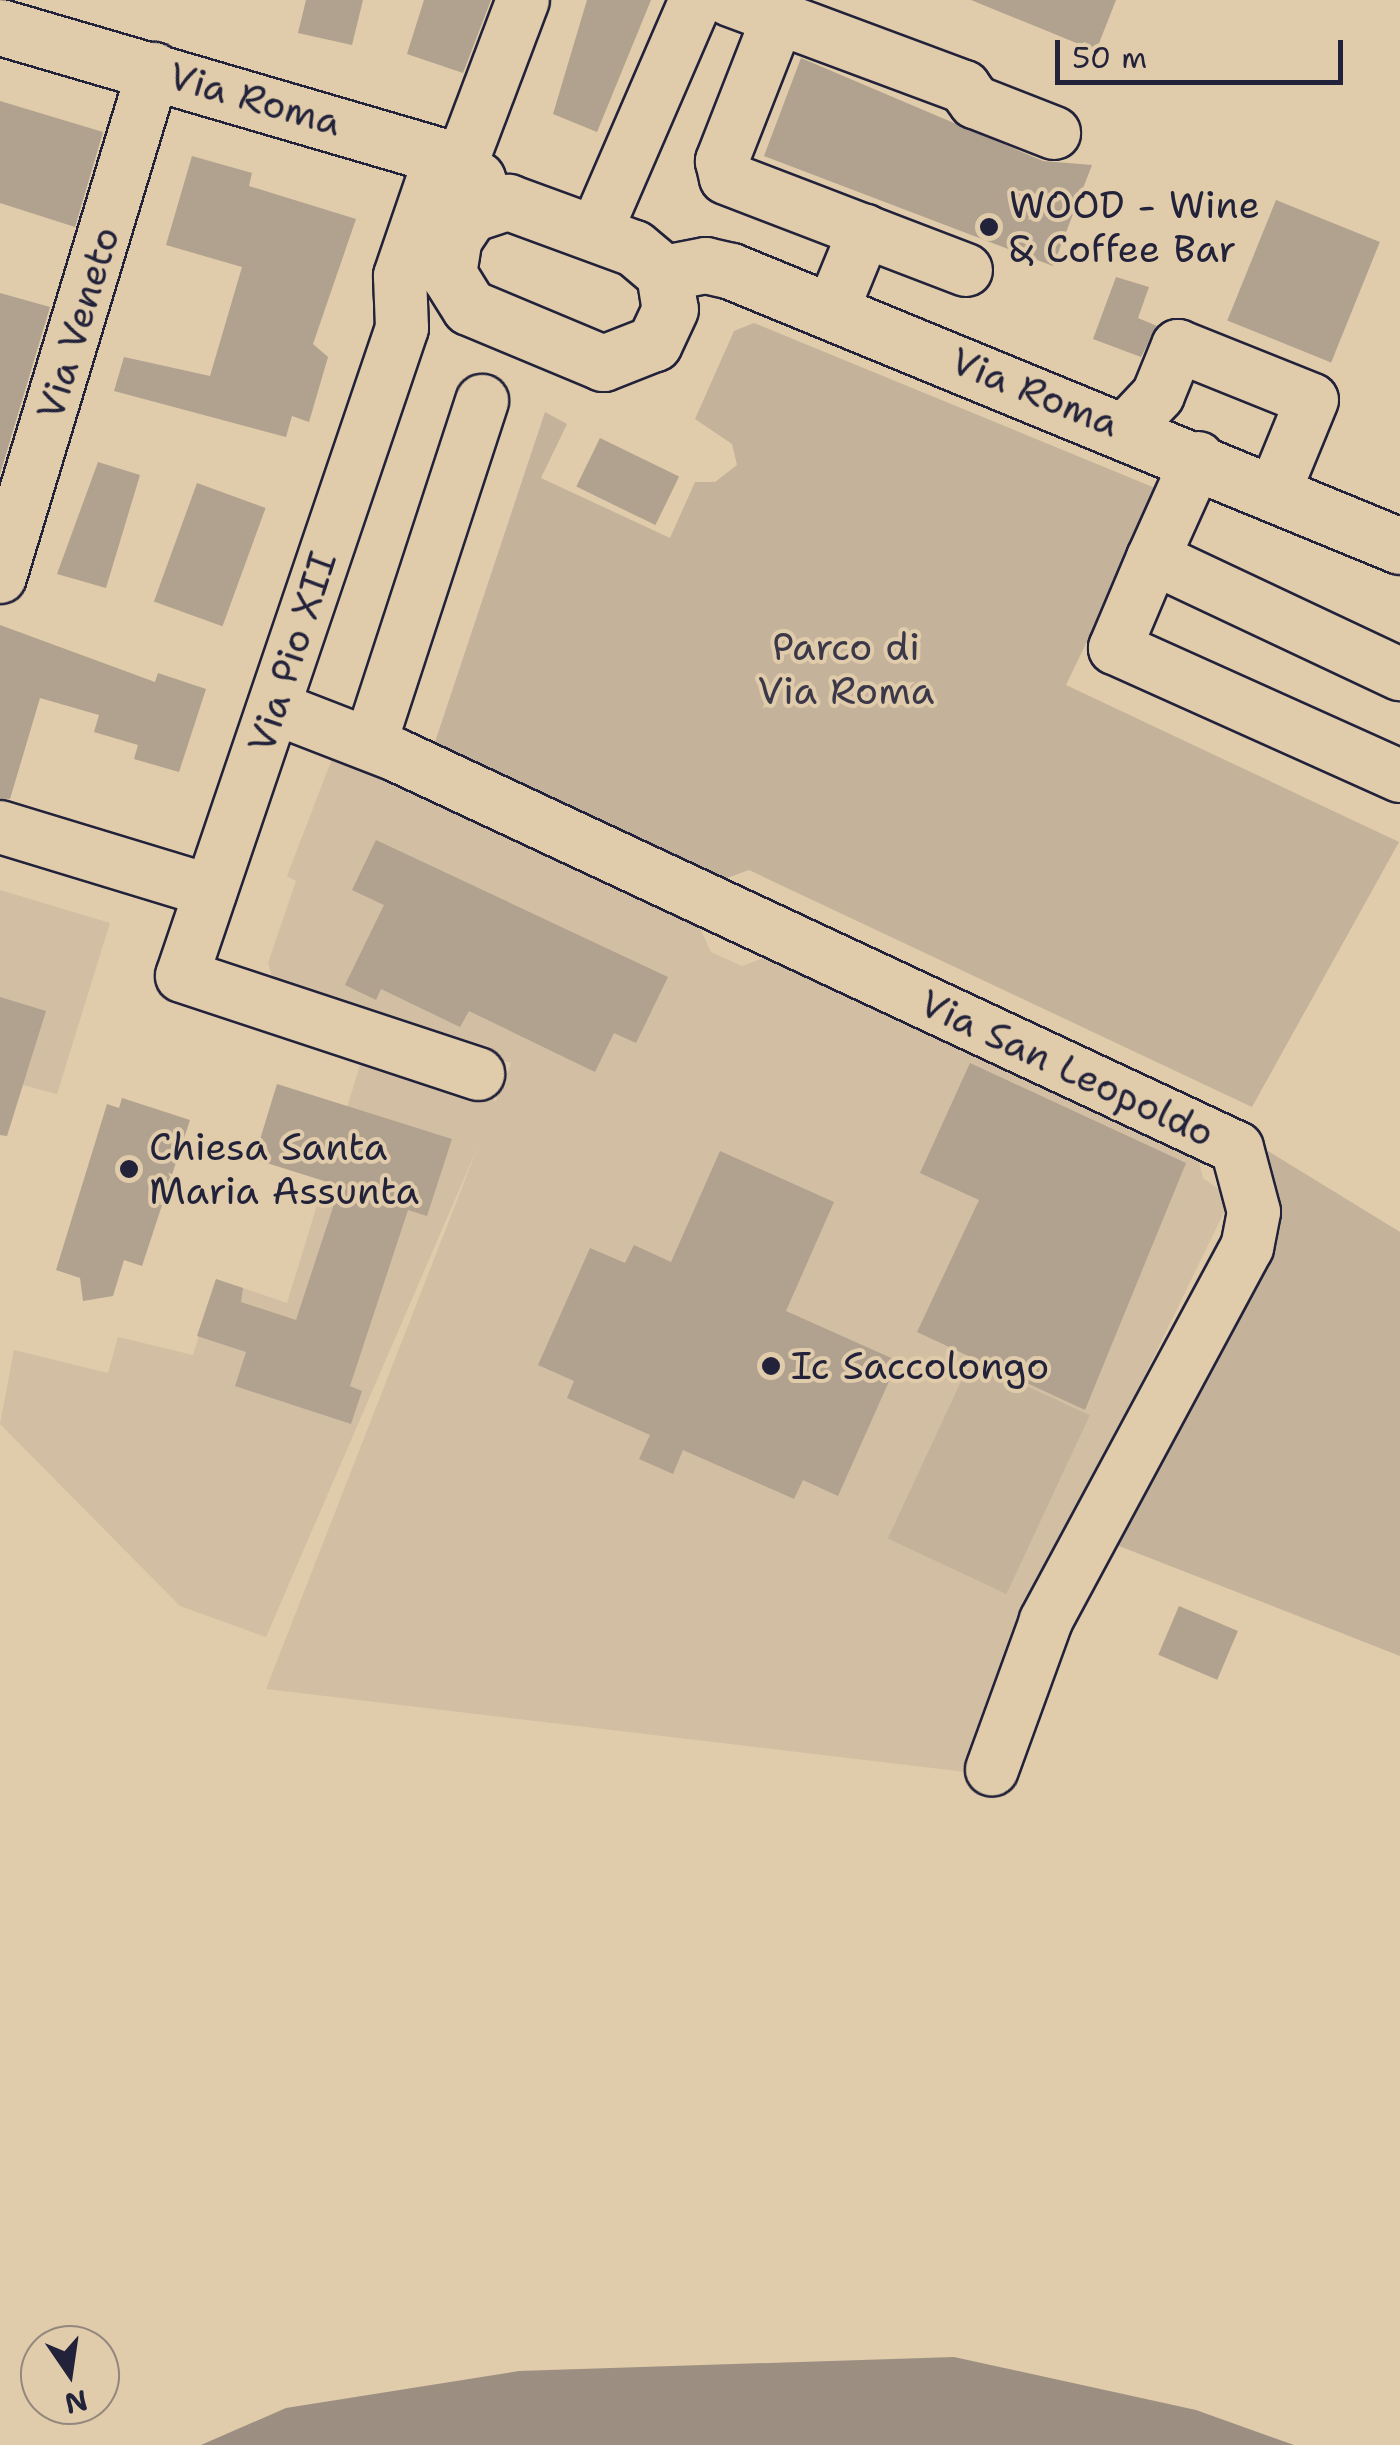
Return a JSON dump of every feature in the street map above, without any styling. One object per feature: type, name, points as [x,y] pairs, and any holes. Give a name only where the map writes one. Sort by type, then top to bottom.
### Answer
[{"type":"main road","name":"Via Roma","points":[[0,26],[154,69],[463,175],[533,207],[601,219],[664,272],[705,264],[832,311],[1126,428],[1400,546]]},
{"type":"main road","points":[[463,175],[454,238],[453,290],[484,318],[585,358],[622,362],[664,327],[664,272]]},
{"type":"street","name":"Via Pio XII","points":[[478,1074],[182,976],[402,328],[400,276],[463,175],[523,0]]},
{"type":"street","points":[[601,219],[696,0]]},
{"type":"street","points":[[730,0],[964,87],[975,102],[1054,133]]},
{"type":"street","points":[[778,18],[722,161],[726,178],[966,270]]},
{"type":"street","name":"Via Veneto","points":[[0,577],[154,69]]},
{"type":"street","points":[[832,311],[865,230]]},
{"type":"street","points":[[402,328],[453,290]]},
{"type":"street","points":[[1126,428],[1158,395],[1178,346],[1312,400],[1275,490]]},
{"type":"street","points":[[383,749],[482,401]]},
{"type":"street","points":[[1198,458],[1115,648],[1400,776]]},
{"type":"street","points":[[1153,558],[1400,674]]},
{"type":"street","name":"Via San Leopoldo","points":[[275,708],[383,749],[1237,1148],[1254,1212],[1246,1247],[1046,1621],[992,1769]]},
{"type":"street","points":[[0,827],[211,891]]},
{"type":"shaded area","name":"Ic Saccolongo","points":[[335,751],[699,926],[711,952],[742,966],[772,955],[1196,1149],[1203,1178],[1231,1198],[1023,1625],[966,1772],[266,1689],[479,1144],[266,1637],[180,1606],[0,1424],[14,1350],[108,1373],[118,1337],[193,1355],[216,1279],[287,1303],[361,1062],[496,1101],[511,1063],[275,987],[268,963],[296,881],[287,876]]},
{"type":"shaded area","points":[[0,890],[110,923],[57,1094],[0,1079]]},
{"type":"shaded area","points":[[954,2357],[1196,2410],[1294,2445],[201,2445],[286,2408],[519,2371]]},
{"type":"green space","name":"Parco di Via Roma","points":[[754,323],[1160,490],[1066,685],[1399,842],[1252,1107],[749,870],[716,882],[441,754],[435,742],[545,412],[567,424],[541,478],[670,538],[695,482],[715,482],[737,465],[732,444],[695,419],[734,331]]},
{"type":"green space","points":[[1268,1151],[1400,1232],[1400,1656],[1114,1544]]},
{"type":"green space","points":[[971,1360],[1090,1415],[1006,1594],[888,1539]]},
{"type":"building","points":[[306,0],[363,0],[352,45],[298,33]]},
{"type":"building","points":[[424,0],[491,0],[463,73],[407,54]]},
{"type":"building","points":[[587,0],[651,0],[597,132],[553,114]]},
{"type":"building","points":[[971,0],[1116,0],[1096,51]]},
{"type":"building","points":[[801,58],[1043,161],[1092,165],[1053,266],[764,156]]},
{"type":"building","points":[[0,101],[103,132],[75,227],[0,203]]},
{"type":"building","points":[[192,156],[252,173],[249,186],[356,219],[313,344],[328,357],[309,422],[292,416],[286,437],[114,391],[124,357],[210,376],[242,267],[166,245]]},
{"type":"building","points":[[1276,200],[1380,242],[1331,362],[1227,321]]},
{"type":"building","points":[[1116,277],[1149,287],[1138,318],[1157,326],[1141,357],[1093,339]]},
{"type":"building","points":[[0,293],[50,307],[0,474]]},
{"type":"building","points":[[600,438],[679,477],[655,525],[576,487]]},
{"type":"building","points":[[98,462],[140,475],[106,588],[57,574]]},
{"type":"building","points":[[197,483],[266,508],[223,626],[154,601]]},
{"type":"building","points":[[0,625],[155,682],[158,673],[206,689],[179,772],[134,759],[138,745],[94,732],[99,715],[40,698],[10,799],[0,798]]},
{"type":"building","points":[[376,840],[668,977],[636,1043],[614,1033],[595,1072],[469,1011],[460,1027],[381,989],[376,1000],[345,985],[384,905],[352,890]]},
{"type":"building","points":[[0,997],[46,1011],[7,1136],[0,1135]]},
{"type":"building","points":[[970,1063],[1186,1163],[1085,1410],[917,1332],[979,1200],[920,1173]]},
{"type":"building","points":[[277,1084],[452,1139],[427,1216],[408,1210],[350,1386],[362,1391],[351,1424],[235,1386],[246,1352],[197,1336],[216,1279],[243,1288],[241,1302],[296,1320],[340,1186],[254,1159]]},
{"type":"building","name":"Chiesa Santa Maria Assunta","points":[[122,1098],[190,1120],[142,1266],[124,1260],[113,1296],[83,1301],[80,1278],[56,1270],[107,1104],[119,1108]]},
{"type":"building","points":[[720,1151],[834,1202],[786,1311],[898,1361],[838,1496],[803,1480],[794,1499],[683,1450],[673,1474],[639,1459],[650,1435],[567,1398],[574,1381],[538,1365],[590,1248],[625,1263],[634,1245],[671,1262]]},
{"type":"building","points":[[1179,1606],[1238,1631],[1217,1680],[1158,1655]]},
{"type":"place","name":"WOOD - Wine & Coffee Bar","points":[[989,227]]},
{"type":"place","name":"Chiesa Santa Maria Assunta","points":[[129,1169]]},
{"type":"place","name":"Ic Saccolongo","points":[[771,1366]]}]
